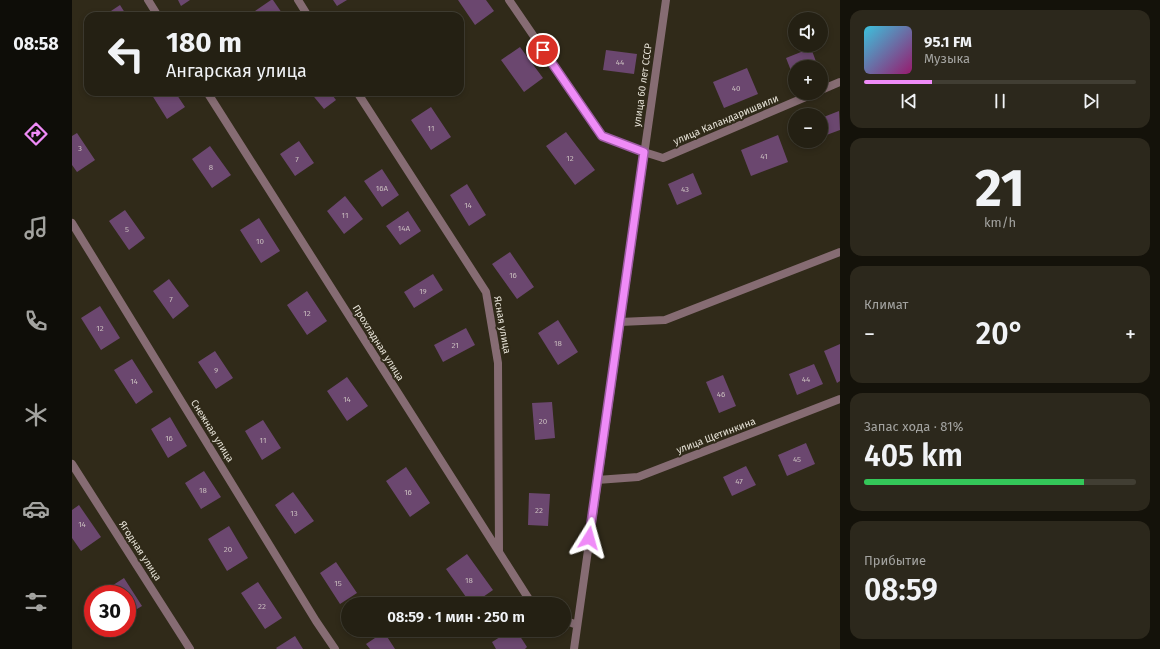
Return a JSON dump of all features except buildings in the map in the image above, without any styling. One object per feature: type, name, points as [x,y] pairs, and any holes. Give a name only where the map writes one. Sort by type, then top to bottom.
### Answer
[{"type":"street","points":[[148,0],[156,12]]},
{"type":"street","points":[[298,0],[306,12]]},
{"type":"street","name":"улица Каландаришвили","points":[[509,0],[602,136],[644,152],[663,158],[799,100]]},
{"type":"street","name":"улица 60 лет СССР","points":[[574,649],[666,0]]},
{"type":"street","points":[[828,87],[840,82]]},
{"type":"street","name":"Прохладная улица","points":[[210,96],[528,597]]},
{"type":"street","name":"Ясная улица","points":[[360,96],[486,292],[498,363],[499,551]]},
{"type":"street","name":"Снежная улица","points":[[72,223],[316,621],[335,649]]},
{"type":"street","points":[[620,322],[665,320],[840,252]]},
{"type":"street","name":"улица Щетинкина","points":[[597,480],[638,477],[840,400]]},
{"type":"street","name":"Ягодная улица","points":[[72,464],[190,649]]},
{"type":"street","points":[[571,623],[577,625]]},
{"type":"route","points":[[543,50],[602,136],[644,152],[589,538]]}]
